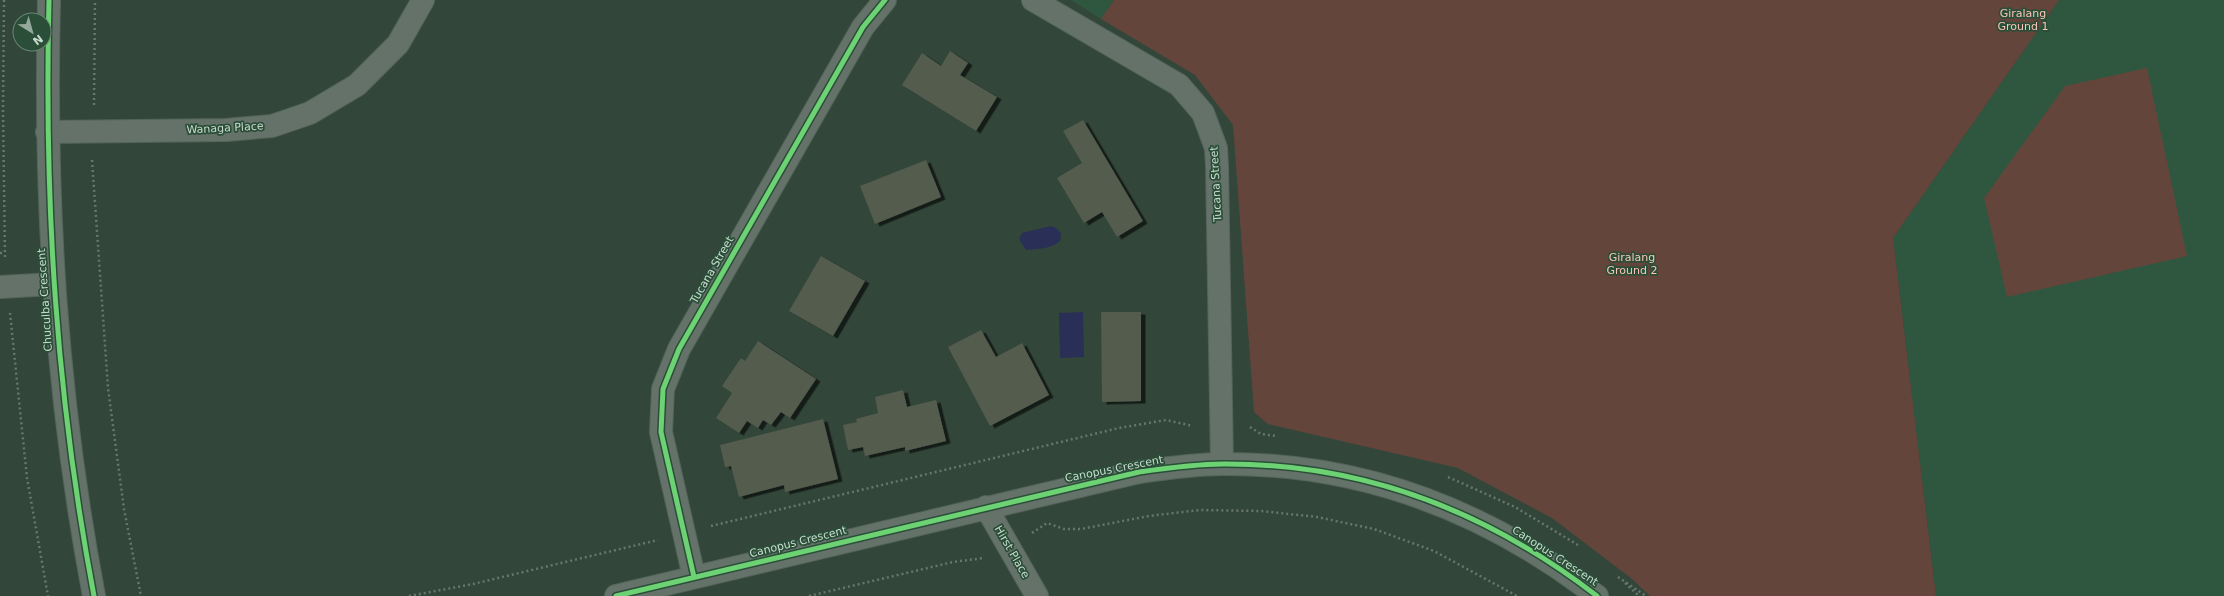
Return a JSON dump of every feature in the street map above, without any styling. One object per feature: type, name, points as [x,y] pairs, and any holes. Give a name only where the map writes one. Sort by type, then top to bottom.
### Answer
[{"type":"street","name":"Chuculba Crescent","points":[[49,0],[48,132],[53,284],[71,458],[94,596]]},
{"type":"street","name":"Wanaga Place","points":[[48,132],[226,130],[272,126],[310,113],[357,85],[398,44],[423,0]]},
{"type":"street","name":"Tucana Street","points":[[694,577],[661,432],[663,389],[679,349],[863,27],[885,0]]},
{"type":"street","name":"Tucana Street","points":[[1033,0],[1179,85],[1203,113],[1211,130],[1216,148],[1218,166],[1222,464]]},
{"type":"street","points":[[0,287],[53,284]]},
{"type":"street","name":"Canopus Crescent","points":[[616,596],[986,507],[1139,472],[1222,464],[1312,470],[1356,478],[1399,489],[1442,504],[1483,522],[1534,551],[1597,596]]},
{"type":"street","name":"Hirst Place","points":[[986,507],[1037,596]]},
{"type":"path","points":[[95,0],[92,152],[98,260],[108,388],[124,508],[141,596]]},
{"type":"path","points":[[0,252],[5,253]]},
{"type":"path","points":[[809,596],[954,562],[995,557],[1047,523],[1064,529],[1081,529],[1149,516],[1200,510],[1261,511],[1318,517],[1374,529],[1434,551],[1517,596]]},
{"type":"path","points":[[1619,577],[1639,596]]},
{"type":"shaded area","points":[[1071,0],[1114,0],[1101,19]]},
{"type":"shaded area","points":[[2059,0],[2224,0],[2224,596],[1936,596],[1893,238]]},
{"type":"green space","name":"Giralang Ground 2","points":[[1114,0],[2059,0],[1893,238],[1936,596],[1650,596],[1632,579],[1552,518],[1458,468],[1268,424],[1254,412],[1233,125],[1195,75],[1101,19]]},
{"type":"green space","points":[[2147,68],[2187,256],[2007,297],[1984,198],[2065,86]]},
{"type":"water","points":[[1051,226],[1056,228],[1061,233],[1060,241],[1047,247],[1026,250],[1019,239],[1022,233]]},
{"type":"water","points":[[1083,312],[1084,357],[1060,358],[1059,313]]},
{"type":"building","points":[[950,51],[968,63],[960,75],[997,97],[976,131],[902,85],[922,53],[941,66]]},
{"type":"building","points":[[1083,120],[1143,221],[1117,237],[1102,212],[1084,223],[1057,178],[1082,163],[1063,131]]},
{"type":"building","points":[[926,160],[941,197],[875,224],[860,186]]},
{"type":"building","points":[[821,256],[865,281],[833,336],[789,311]]},
{"type":"building","points":[[1101,312],[1141,312],[1141,401],[1102,402]]},
{"type":"building","points":[[981,330],[996,357],[1022,343],[1049,395],[990,426],[948,347]]},
{"type":"building","points":[[758,341],[816,379],[790,418],[781,412],[771,425],[763,420],[758,428],[747,421],[739,433],[716,418],[732,393],[722,386],[741,358],[745,361]]},
{"type":"building","points":[[903,390],[907,407],[936,400],[946,441],[905,451],[905,447],[865,456],[863,447],[848,450],[843,425],[857,422],[856,419],[878,413],[875,397]]},
{"type":"building","points":[[823,419],[838,479],[785,492],[784,485],[739,497],[731,466],[725,467],[720,445]]},
{"type":"cycle path","points":[[49,0],[49,151],[55,299],[70,447],[94,596]]},
{"type":"cycle path","points":[[694,577],[661,432],[663,389],[679,349],[863,27],[885,0]]},
{"type":"cycle path","points":[[616,596],[1139,472],[1212,464],[1274,466],[1325,472],[1373,483],[1421,498],[1467,517],[1512,539],[1555,566],[1597,596]]},
{"type":"park label","name":"Giralang Ground 1","points":[[2023,19]]}]
